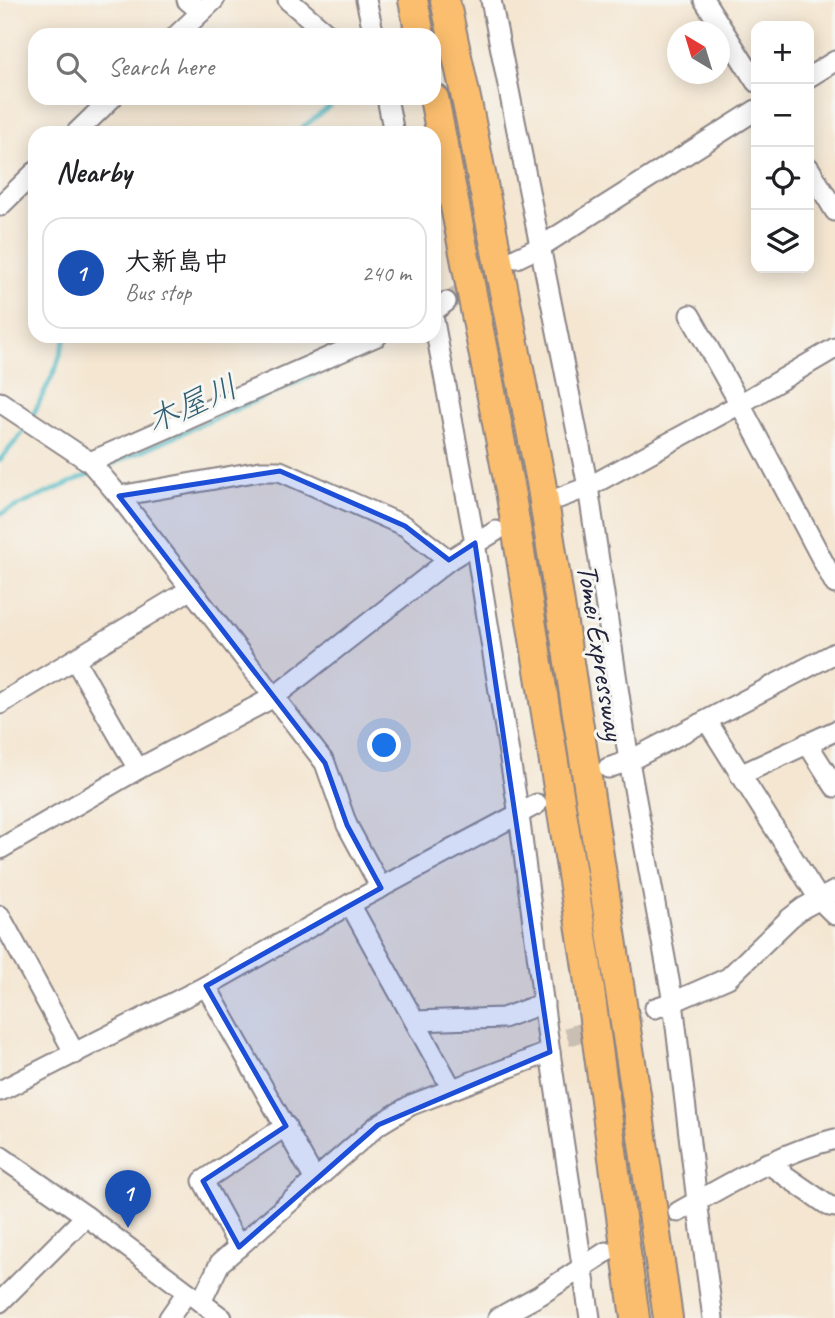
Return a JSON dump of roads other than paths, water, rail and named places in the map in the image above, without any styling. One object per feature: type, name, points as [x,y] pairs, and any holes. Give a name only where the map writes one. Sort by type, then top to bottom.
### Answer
[{"type":"highway","points":[[413,0],[419,28]]},
{"type":"highway","name":"Tomei Expressway","points":[[445,0],[541,482],[668,1318]]},
{"type":"highway","points":[[435,105],[440,126]]},
{"type":"highway","points":[[441,133],[514,518],[586,961],[635,1318]]},
{"type":"street","points":[[288,0],[321,28]]},
{"type":"street","points":[[366,0],[372,28]]},
{"type":"street","points":[[491,0],[588,487],[713,1318]]},
{"type":"street","points":[[705,0],[751,74]]},
{"type":"street","points":[[182,28],[201,4]]},
{"type":"street","points":[[814,74],[835,61]]},
{"type":"street","points":[[83,126],[105,105]]},
{"type":"street","points":[[388,105],[393,126]]},
{"type":"street","points":[[517,258],[541,254],[751,113]]},
{"type":"street","points":[[814,176],[835,211]]},
{"type":"street","points":[[5,194],[28,177]]},
{"type":"street","points":[[690,315],[835,584]]},
{"type":"street","points":[[441,339],[519,815],[544,1003],[556,1045],[590,1318]]},
{"type":"street","points":[[94,467],[362,343]]},
{"type":"street","points":[[559,498],[588,487],[740,404],[835,348]]},
{"type":"street","points":[[0,402],[94,467],[120,496],[325,763],[347,825],[381,888]]},
{"type":"street","points":[[120,496],[260,471],[280,471],[405,526],[449,560]]},
{"type":"street","points":[[0,849],[138,769],[274,697],[449,560],[496,531]]},
{"type":"street","points":[[0,704],[191,589]]},
{"type":"street","points":[[608,768],[629,761],[835,653]]},
{"type":"street","points":[[75,660],[138,769]]},
{"type":"street","points":[[707,721],[740,775],[827,895],[835,915]]},
{"type":"street","points":[[740,775],[835,731]]},
{"type":"street","points":[[807,743],[835,787]]},
{"type":"street","points":[[0,1091],[206,986],[350,904],[537,804]]},
{"type":"street","points":[[664,1005],[728,978],[790,918],[827,895]]},
{"type":"street","points":[[350,904],[452,1089]]},
{"type":"street","points":[[0,916],[75,1054]]},
{"type":"street","points":[[206,986],[315,1180]]},
{"type":"street","points":[[415,1021],[503,1018],[544,1003]]},
{"type":"street","points":[[169,1318],[194,1297],[220,1263],[378,1125],[411,1105],[556,1045]]},
{"type":"street","points":[[239,1247],[203,1181],[286,1126]]},
{"type":"street","points":[[678,1212],[768,1163],[808,1146],[835,1139]]},
{"type":"street","points":[[0,1156],[86,1216],[222,1318]]},
{"type":"street","points":[[768,1163],[829,1206],[835,1207]]},
{"type":"street","points":[[0,1302],[86,1216]]},
{"type":"street","points":[[498,1318],[540,1295],[606,1252]]},
{"type":"waterway","points":[[304,126],[332,105]]},
{"type":"waterway","points":[[32,417],[56,368],[64,343]]},
{"type":"waterway","name":"木屋川","points":[[103,468],[386,343]]},
{"type":"waterway","points":[[0,460],[25,430]]},
{"type":"waterway","name":"木屋川","points":[[0,514],[92,473]]},
{"type":"tunnel","points":[[446,302],[508,264]]},
{"type":"tunnel","points":[[567,1037],[655,1008]]},
{"type":"place","name":"大新島中","points":[[128,1228]]}]
